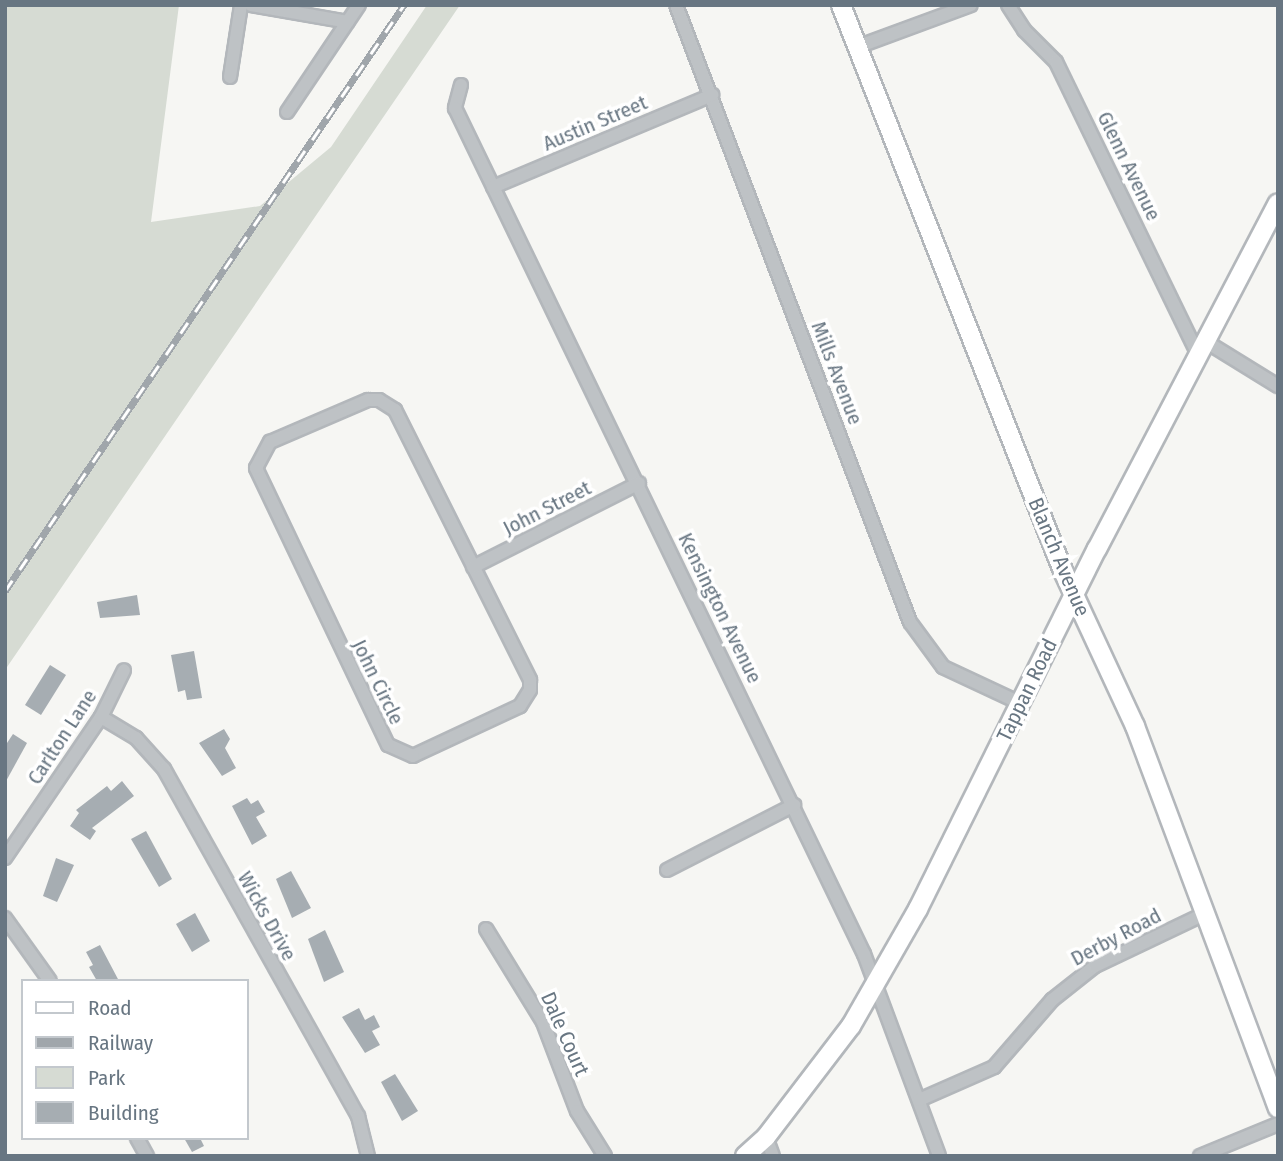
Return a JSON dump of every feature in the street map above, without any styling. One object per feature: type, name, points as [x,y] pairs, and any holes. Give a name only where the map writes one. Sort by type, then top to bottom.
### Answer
[{"type":"main road","name":"Blanch Avenue","points":[[841,5],[1074,595],[1135,726],[1278,1108]]},
{"type":"main road","name":"Tappan Road","points":[[745,1156],[766,1137],[851,1026],[877,982],[1278,203]]},
{"type":"street","points":[[230,77],[241,5]]},
{"type":"street","points":[[251,5],[348,22]]},
{"type":"street","points":[[287,112],[359,5]]},
{"type":"street","name":"Mills Avenue","points":[[676,5],[919,640],[958,677],[1020,703]]},
{"type":"street","points":[[857,47],[971,5]]},
{"type":"street","name":"Glenn Avenue","points":[[1008,5],[1024,30],[1056,62],[1202,348]]},
{"type":"street","name":"Kensington Avenue","points":[[461,85],[455,108],[639,483],[877,982],[939,1156]]},
{"type":"street","name":"Austin Street","points":[[493,187],[712,95]]},
{"type":"street","points":[[1202,348],[1278,386]]},
{"type":"street","name":"John Circle","points":[[368,400],[388,404],[473,567],[526,672],[530,690],[520,706],[422,754],[402,755],[388,745],[257,478],[258,458],[270,442],[368,400]]},
{"type":"street","name":"John Street","points":[[473,567],[639,483]]},
{"type":"street","name":"Carlton Lane","points":[[5,858],[101,717],[124,670]]},
{"type":"street","name":"Wicks Drive","points":[[101,717],[136,738],[164,769],[358,1116],[368,1156]]},
{"type":"street","points":[[667,870],[794,805]]},
{"type":"street","name":"Derby Road","points":[[919,1100],[994,1068],[1052,1000],[1095,966],[1206,913]]},
{"type":"street","points":[[5,918],[49,979]]},
{"type":"street","name":"Dale Court","points":[[486,929],[543,1022],[578,1111],[605,1156]]},
{"type":"street","points":[[1200,1156],[1278,1124]]},
{"type":"street","points":[[766,1137],[773,1156]]},
{"type":"street","points":[[138,1140],[147,1156]]},
{"type":"green space","points":[[5,5],[179,5],[151,222],[260,206],[331,147],[427,5],[460,5],[5,670]]},
{"type":"building","points":[[137,595],[140,615],[100,618],[97,602]]},
{"type":"building","points":[[194,651],[202,698],[187,700],[185,690],[178,692],[171,655]]},
{"type":"building","points":[[50,665],[66,675],[41,715],[25,705]]},
{"type":"building","points":[[224,729],[230,739],[225,748],[236,768],[222,776],[199,743]]},
{"type":"building","points":[[13,734],[27,743],[5,783],[5,746]]},
{"type":"building","points":[[122,781],[134,796],[92,828],[96,831],[90,840],[70,826],[79,813],[76,810],[107,786],[111,791]]},
{"type":"building","points":[[247,798],[251,804],[258,800],[265,812],[256,817],[267,836],[252,845],[232,806]]},
{"type":"building","points":[[146,831],[172,879],[159,887],[131,839]]},
{"type":"building","points":[[56,858],[74,865],[57,902],[43,896]]},
{"type":"building","points":[[291,871],[311,908],[292,918],[276,879]]},
{"type":"building","points":[[195,913],[210,941],[192,952],[176,924]]},
{"type":"building","points":[[325,930],[344,972],[324,982],[308,939]]},
{"type":"building","points":[[100,945],[118,979],[96,979],[89,967],[93,965],[86,952]]},
{"type":"building","points":[[359,1008],[365,1020],[374,1015],[380,1027],[372,1031],[380,1045],[365,1053],[342,1017]]},
{"type":"building","points":[[395,1074],[418,1111],[402,1121],[381,1082]]},
{"type":"building","points":[[185,1140],[201,1140],[204,1146],[192,1152]]},
{"type":"railway","points":[[5,591],[404,5]]}]
